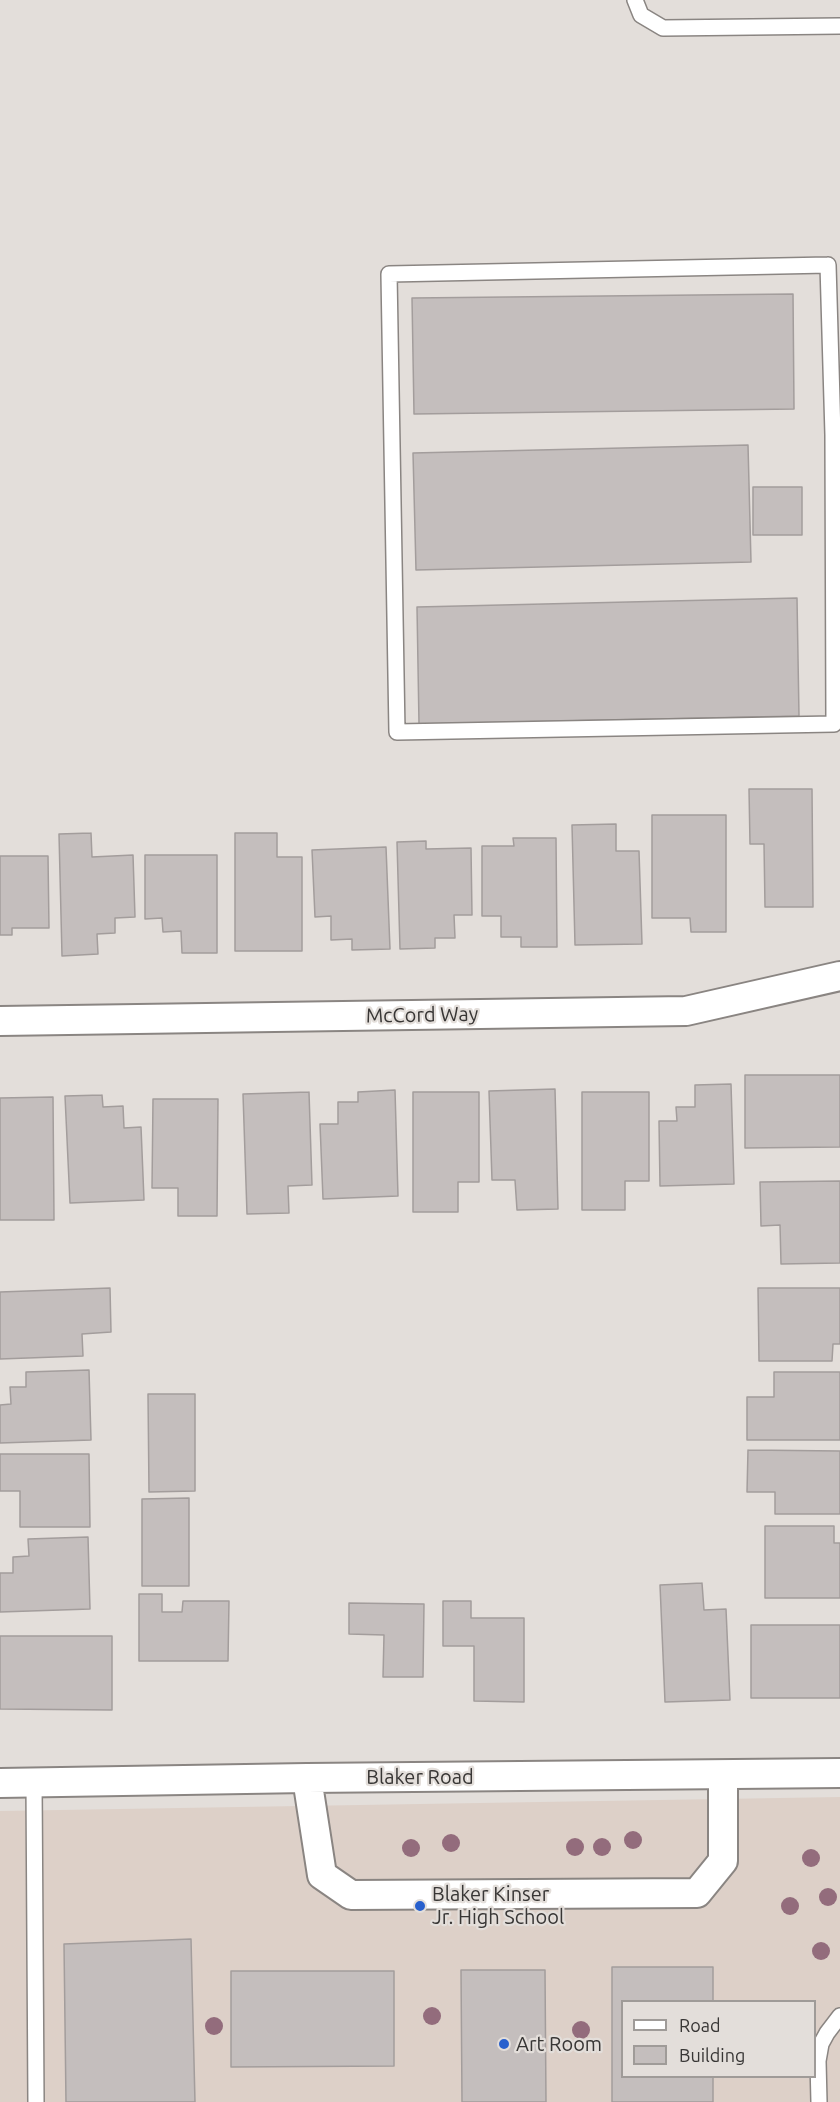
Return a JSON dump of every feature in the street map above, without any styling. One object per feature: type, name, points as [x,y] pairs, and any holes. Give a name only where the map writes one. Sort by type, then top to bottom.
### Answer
[{"type":"street","name":"McCord Way","points":[[0,1022],[686,1011],[840,976]]},
{"type":"street","name":"Blaker Road","points":[[0,1783],[840,1773]]},
{"type":"street","points":[[307,1778],[322,1875],[351,1895],[697,1893],[723,1861],[723,1775]]},
{"type":"lane","points":[[635,0],[641,15],[663,28],[840,26]]},
{"type":"lane","points":[[828,265],[836,402],[834,724],[398,732],[390,274],[828,265]]},
{"type":"lane","points":[[34,1782],[36,2102]]},
{"type":"lane","points":[[819,2102],[818,2061],[821,2044],[840,2016]]},
{"type":"shaded area","name":"Blaker Kinser Jr. High School","points":[[840,1797],[840,2102],[0,2102],[0,1811]]},
{"type":"building","points":[[793,294],[794,409],[414,414],[412,298]]},
{"type":"building","points":[[748,445],[751,562],[416,570],[413,453]]},
{"type":"building","points":[[753,487],[802,487],[802,535],[753,535]]},
{"type":"building","points":[[797,598],[799,716],[419,724],[417,607]]},
{"type":"building","points":[[749,789],[812,789],[813,907],[765,907],[764,844],[750,844]]},
{"type":"building","points":[[652,815],[726,815],[726,932],[691,932],[690,918],[652,918]]},
{"type":"building","points":[[616,824],[616,851],[639,851],[642,944],[575,945],[572,825]]},
{"type":"building","points":[[91,833],[92,857],[133,855],[135,917],[115,918],[115,933],[97,934],[98,954],[62,956],[59,834]]},
{"type":"building","points":[[235,833],[277,833],[277,857],[302,857],[302,951],[235,951]]},
{"type":"building","points":[[513,838],[556,838],[557,947],[521,947],[521,937],[501,937],[501,916],[482,916],[482,846],[514,846]]},
{"type":"building","points":[[426,841],[426,849],[471,848],[472,915],[454,915],[455,938],[435,938],[435,948],[400,949],[397,842]]},
{"type":"building","points":[[386,847],[390,949],[352,950],[352,939],[331,940],[331,916],[315,917],[312,850]]},
{"type":"building","points":[[145,855],[217,855],[217,953],[182,953],[181,931],[163,932],[162,918],[145,919]]},
{"type":"building","points":[[0,856],[48,856],[49,928],[12,928],[12,935],[0,935]]},
{"type":"building","points":[[745,1075],[840,1075],[840,1147],[745,1148]]},
{"type":"building","points":[[731,1084],[734,1184],[660,1186],[659,1121],[677,1121],[676,1107],[695,1107],[695,1085]]},
{"type":"building","points":[[555,1089],[558,1209],[517,1210],[515,1180],[492,1180],[489,1091]]},
{"type":"building","points":[[395,1090],[398,1196],[323,1199],[320,1124],[338,1124],[338,1102],[358,1102],[358,1092]]},
{"type":"building","points":[[309,1092],[312,1185],[288,1186],[289,1213],[247,1214],[243,1094]]},
{"type":"building","points":[[413,1092],[479,1092],[479,1182],[458,1182],[458,1212],[413,1212]]},
{"type":"building","points":[[582,1092],[649,1092],[649,1181],[625,1181],[625,1210],[582,1210]]},
{"type":"building","points":[[102,1095],[103,1107],[123,1106],[124,1128],[141,1127],[144,1200],[70,1203],[65,1096]]},
{"type":"building","points":[[53,1097],[54,1220],[0,1220],[0,1098]]},
{"type":"building","points":[[153,1099],[218,1099],[217,1216],[178,1216],[178,1188],[152,1188]]},
{"type":"building","points":[[840,1181],[840,1263],[781,1264],[780,1225],[761,1226],[760,1182]]},
{"type":"building","points":[[110,1288],[111,1332],[82,1334],[83,1356],[0,1359],[0,1292]]},
{"type":"building","points":[[758,1288],[840,1288],[840,1344],[833,1344],[832,1361],[759,1361]]},
{"type":"building","points":[[89,1370],[91,1440],[0,1443],[0,1405],[11,1404],[10,1387],[26,1387],[26,1372]]},
{"type":"building","points":[[774,1372],[840,1372],[840,1440],[747,1440],[747,1397],[774,1397]]},
{"type":"building","points":[[148,1394],[195,1394],[195,1491],[149,1492]]},
{"type":"building","points":[[748,1450],[840,1451],[840,1514],[775,1514],[775,1492],[747,1492]]},
{"type":"building","points":[[0,1454],[89,1454],[90,1527],[20,1527],[20,1491],[0,1491]]},
{"type":"building","points":[[189,1498],[189,1586],[142,1586],[142,1499]]},
{"type":"building","points":[[765,1526],[834,1526],[834,1543],[840,1543],[840,1598],[765,1598]]},
{"type":"building","points":[[88,1537],[90,1609],[0,1612],[0,1573],[13,1573],[13,1557],[29,1556],[28,1539]]},
{"type":"building","points":[[702,1583],[704,1610],[726,1609],[730,1700],[665,1702],[660,1585]]},
{"type":"building","points":[[139,1594],[162,1594],[162,1612],[182,1612],[183,1601],[229,1601],[228,1661],[139,1661]]},
{"type":"building","points":[[443,1601],[471,1601],[471,1618],[524,1618],[524,1702],[474,1701],[474,1646],[443,1646]]},
{"type":"building","points":[[349,1603],[424,1604],[423,1677],[383,1677],[384,1635],[349,1634]]},
{"type":"building","points":[[751,1625],[840,1625],[840,1698],[751,1698]]},
{"type":"building","points":[[0,1636],[112,1636],[112,1710],[0,1709]]},
{"type":"building","points":[[191,1939],[195,2102],[66,2102],[64,1944]]},
{"type":"building","points":[[612,1967],[713,1967],[713,2000],[621,2000],[621,2078],[713,2078],[713,2102],[612,2102]]},
{"type":"building","name":"Art Room","points":[[461,1970],[545,1970],[546,2102],[462,2102]]},
{"type":"building","points":[[231,1971],[394,1971],[394,2066],[231,2067]]},
{"type":"place","name":"Blaker Kinser Jr. High School","points":[[420,1906]]},
{"type":"place","name":"Art Room","points":[[504,2044]]}]
